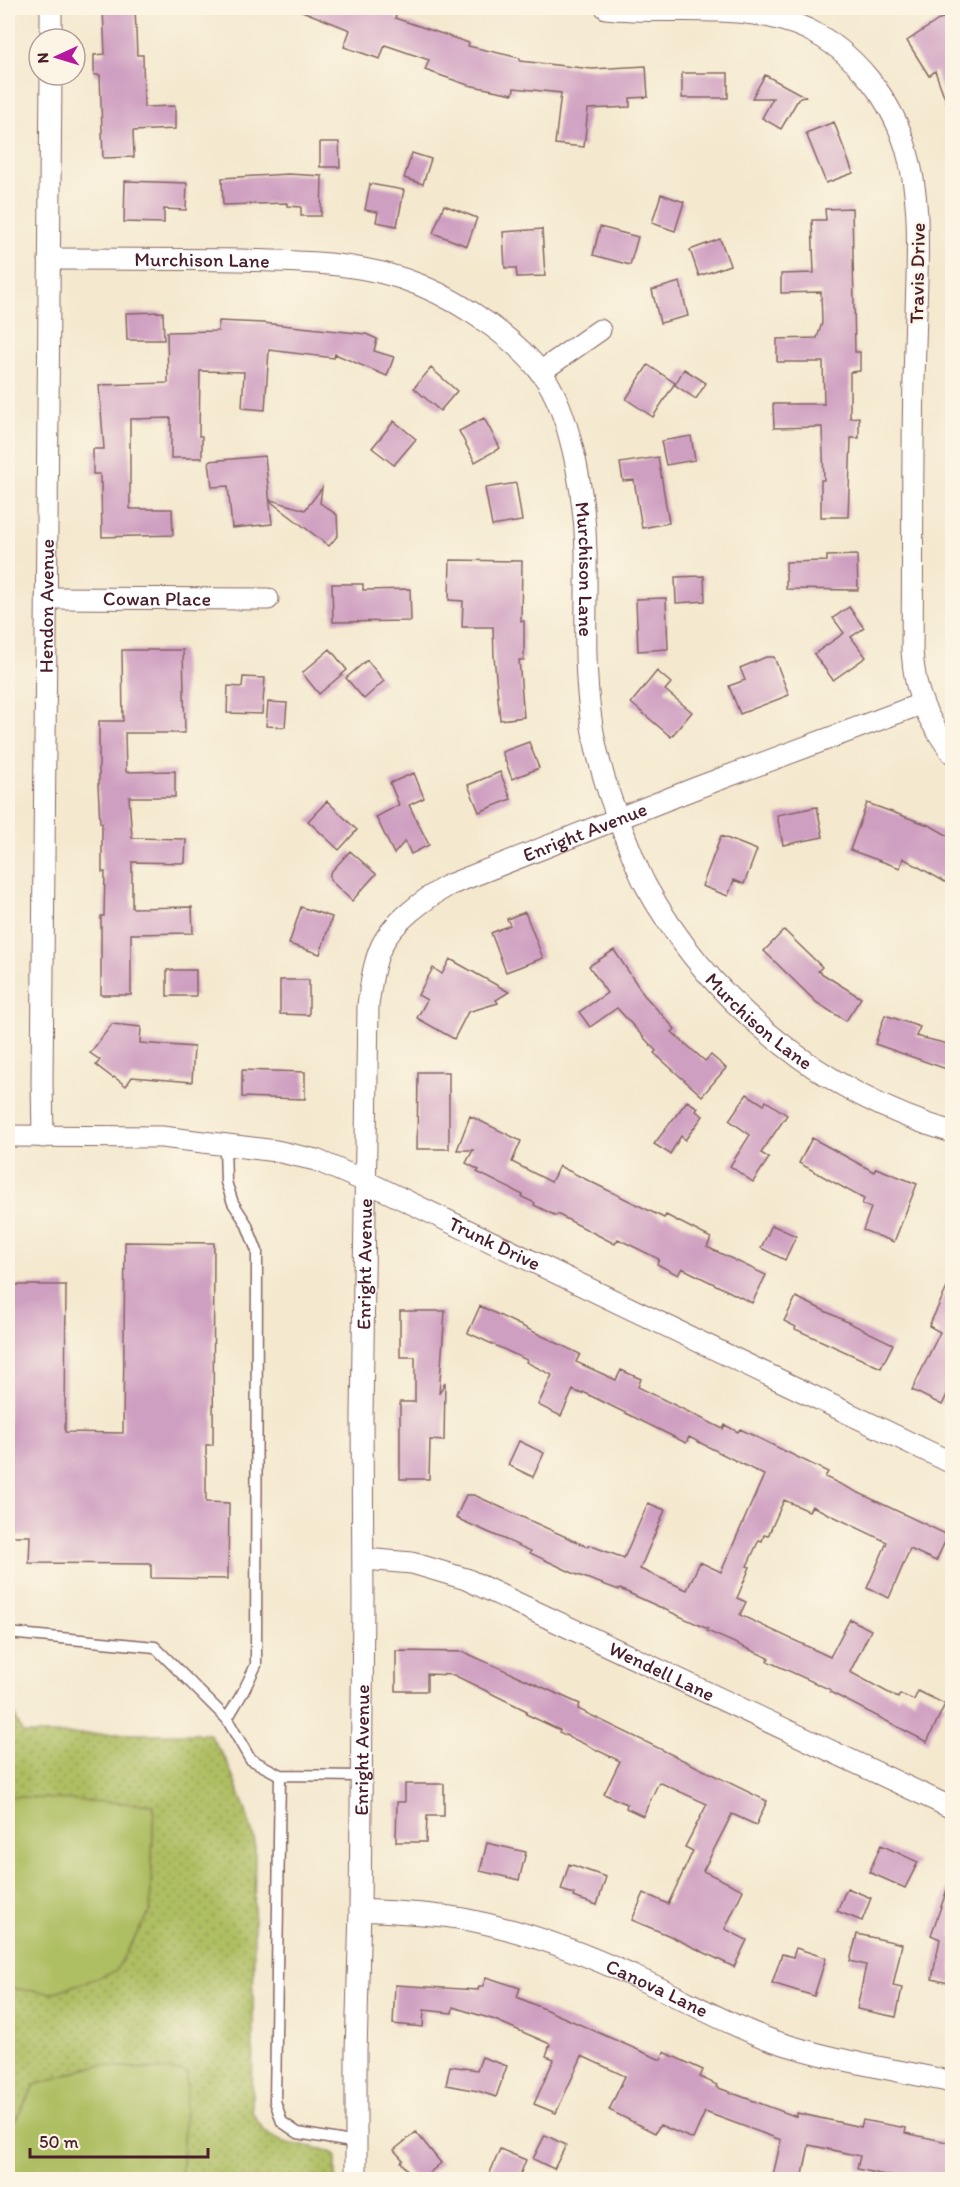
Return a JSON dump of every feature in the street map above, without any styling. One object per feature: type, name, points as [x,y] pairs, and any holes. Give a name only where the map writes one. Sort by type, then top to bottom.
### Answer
[{"type":"street","points":[[51,8],[51,27]]},
{"type":"street","name":"Travis Drive","points":[[606,8],[752,12],[782,19],[809,30],[838,49],[867,77],[880,93],[895,119],[906,148],[915,186],[918,219],[913,414],[912,651],[914,676],[921,704],[932,725],[952,753]]},
{"type":"street","name":"Hendon Avenue","points":[[43,1137],[45,598],[51,87]]},
{"type":"street","name":"Murchison Lane","points":[[49,259],[323,262],[378,271],[418,284],[451,299],[482,319],[527,356],[540,372],[560,407],[573,456],[582,502],[586,549],[585,641],[590,712],[599,765],[618,820],[645,884],[702,967],[735,1004],[774,1039],[817,1071],[874,1102],[952,1132]]},
{"type":"street","points":[[540,372],[600,330]]},
{"type":"street","name":"Cowan Place","points":[[45,598],[268,599]]},
{"type":"street","name":"Enright Avenue","points":[[356,2180],[364,1559],[362,1416],[368,1005],[373,974],[382,945],[405,916],[426,898],[449,885],[696,788],[921,704]]},
{"type":"street","name":"Trunk Drive","points":[[8,1136],[162,1137],[276,1151],[316,1160],[367,1182],[952,1463]]},
{"type":"street","name":"Wendell Lane","points":[[364,1559],[412,1563],[466,1579],[952,1808]]},
{"type":"street","name":"Canova Lane","points":[[360,1910],[452,1918],[508,1929],[577,1952],[626,1972],[724,2021],[770,2039],[818,2054],[952,2082]]},
{"type":"lane","points":[[225,1145],[226,1182],[233,1203],[246,1223],[257,1251],[256,1665],[226,1719]]},
{"type":"lane","points":[[8,1633],[155,1647],[226,1719],[250,1759],[280,1775],[360,1776]]},
{"type":"lane","points":[[280,1775],[275,2101],[282,2122],[298,2133],[357,2143]]},
{"type":"green space","points":[[8,1701],[23,1734],[209,1734],[227,1762],[255,1842],[252,2111],[263,2130],[276,2139],[328,2151],[336,2155],[336,2179],[8,2179]]},
{"type":"green space","points":[[8,1796],[154,1805],[150,1911],[115,1972],[52,1993],[8,1988]]},
{"type":"green space","points":[[98,2065],[187,2072],[181,2179],[8,2179],[8,2133],[35,2085]]},
{"type":"building","points":[[103,8],[135,8],[137,55],[143,55],[144,107],[175,106],[175,129],[133,131],[134,157],[103,158],[100,75],[94,75],[94,55],[105,54]]},
{"type":"building","points":[[297,8],[375,8],[396,15],[395,18],[469,43],[468,46],[520,58],[520,61],[592,69],[646,66],[648,97],[630,98],[630,107],[588,109],[584,147],[555,144],[561,93],[514,88],[513,94],[468,85],[425,70],[429,60],[385,45],[380,59],[344,47],[350,30]]},
{"type":"building","points":[[943,17],[952,32],[952,38],[945,43],[952,54],[952,112],[950,112],[935,71],[929,76],[907,41]]},
{"type":"building","points":[[682,73],[728,73],[728,98],[682,98]]},
{"type":"building","points":[[765,75],[806,97],[799,98],[781,129],[762,118],[773,98],[752,98]]},
{"type":"building","points":[[834,122],[853,173],[826,183],[806,133]]},
{"type":"building","points":[[320,142],[339,142],[340,167],[320,167]]},
{"type":"building","points":[[412,153],[431,159],[423,184],[404,178]]},
{"type":"building","points":[[288,174],[322,176],[321,216],[301,216],[301,207],[287,206],[287,203],[223,205],[222,178]]},
{"type":"building","points":[[125,181],[187,183],[186,210],[164,209],[164,223],[124,222]]},
{"type":"building","points":[[370,184],[404,190],[397,226],[376,222],[378,212],[365,210]]},
{"type":"building","points":[[661,194],[684,202],[675,231],[652,223]]},
{"type":"building","points":[[444,205],[477,218],[467,246],[433,233]]},
{"type":"building","points":[[852,208],[855,352],[860,352],[860,371],[850,372],[850,418],[859,417],[859,438],[851,438],[848,517],[821,517],[821,480],[824,480],[822,427],[774,428],[773,404],[824,404],[823,362],[777,362],[777,339],[817,338],[822,323],[821,292],[781,293],[781,274],[814,273],[812,220],[826,220],[825,209]]},
{"type":"building","points":[[600,227],[638,237],[630,265],[593,255]]},
{"type":"building","points":[[542,229],[545,276],[517,277],[516,268],[505,268],[503,232]]},
{"type":"building","points":[[720,239],[730,265],[699,276],[690,250]]},
{"type":"building","points":[[680,282],[688,316],[660,323],[652,290]]},
{"type":"building","points":[[163,312],[164,340],[127,340],[126,313]]},
{"type":"building","points":[[219,321],[263,323],[366,334],[377,339],[374,351],[394,357],[387,376],[335,354],[334,358],[269,350],[265,410],[242,408],[244,372],[200,371],[199,436],[202,436],[202,458],[171,458],[171,418],[130,419],[130,509],[172,509],[173,535],[102,537],[100,474],[93,474],[93,449],[104,449],[99,385],[168,383],[167,332],[218,331]]},
{"type":"building","points":[[648,365],[675,383],[653,417],[626,399]]},
{"type":"building","points":[[431,368],[457,391],[440,411],[414,388]]},
{"type":"building","points":[[684,369],[706,383],[696,399],[675,385]]},
{"type":"building","points":[[484,418],[500,448],[475,462],[459,431]]},
{"type":"building","points":[[394,421],[416,439],[394,465],[372,448]]},
{"type":"building","points":[[691,436],[695,460],[666,465],[661,441]]},
{"type":"building","points":[[265,456],[272,524],[232,528],[228,486],[212,487],[209,461]]},
{"type":"building","points":[[658,457],[669,523],[642,528],[634,480],[623,481],[620,463]]},
{"type":"building","points":[[516,483],[522,521],[492,526],[485,488]]},
{"type":"building","points":[[322,488],[320,503],[337,515],[338,535],[329,546],[270,501],[305,510]]},
{"type":"building","points":[[857,555],[858,590],[786,589],[786,562],[827,561],[827,556]]},
{"type":"building","points":[[450,560],[522,561],[521,621],[524,621],[524,660],[519,660],[524,717],[500,720],[493,627],[462,627],[463,601],[449,600]]},
{"type":"building","points":[[704,576],[705,601],[676,603],[675,577]]},
{"type":"building","points":[[332,584],[363,584],[363,590],[410,589],[411,621],[333,622]]},
{"type":"building","points":[[666,598],[668,649],[638,651],[636,599]]},
{"type":"building","points":[[849,607],[864,628],[851,637],[866,657],[833,680],[814,654],[844,633],[833,618]]},
{"type":"building","points":[[330,649],[347,670],[319,694],[302,673]]},
{"type":"building","points":[[122,650],[183,650],[185,733],[125,733],[126,772],[175,771],[175,797],[129,797],[132,838],[186,839],[185,863],[132,862],[132,908],[192,907],[193,933],[131,934],[131,995],[101,995],[101,916],[104,916],[105,872],[102,872],[102,823],[100,823],[98,784],[99,721],[123,721]]},
{"type":"building","points":[[766,657],[774,657],[789,695],[740,714],[729,686],[745,680],[740,668]]},
{"type":"building","points":[[367,660],[384,681],[364,699],[346,678]]},
{"type":"building","points":[[657,671],[671,683],[665,690],[692,712],[671,737],[631,703]]},
{"type":"building","points":[[243,677],[265,678],[262,714],[227,713],[228,686],[242,687]]},
{"type":"building","points":[[268,702],[287,703],[285,727],[266,726]]},
{"type":"building","points":[[529,742],[539,768],[512,779],[502,752]]},
{"type":"building","points":[[500,772],[511,799],[479,812],[468,785]]},
{"type":"building","points":[[414,773],[424,798],[409,805],[429,845],[411,854],[405,841],[394,854],[376,817],[399,805],[390,783]]},
{"type":"building","points":[[327,801],[357,830],[339,850],[308,821]]},
{"type":"building","points":[[867,803],[931,826],[952,838],[952,886],[903,858],[900,868],[850,850]]},
{"type":"building","points":[[817,807],[823,837],[783,845],[777,815]]},
{"type":"building","points":[[721,836],[757,850],[744,884],[734,880],[728,896],[702,886]]},
{"type":"building","points":[[350,851],[376,874],[352,901],[330,880],[330,873]]},
{"type":"building","points":[[301,907],[332,917],[320,954],[289,944]]},
{"type":"building","points":[[525,912],[543,958],[506,972],[491,933],[510,925],[507,919]]},
{"type":"building","points":[[784,930],[822,967],[818,971],[861,998],[846,1021],[817,1003],[764,951]]},
{"type":"building","points":[[614,950],[644,995],[675,1029],[672,1032],[705,1061],[711,1055],[726,1068],[702,1096],[654,1053],[656,1051],[617,1008],[590,1027],[579,1012],[607,993],[589,966]]},
{"type":"building","points":[[450,959],[509,992],[496,1000],[498,1003],[468,1012],[454,1039],[417,1018],[427,1000],[418,995],[433,968],[442,974]]},
{"type":"building","points":[[167,970],[196,970],[196,996],[167,996]]},
{"type":"building","points":[[280,980],[309,980],[309,1015],[280,1014]]},
{"type":"building","points":[[885,1015],[920,1027],[916,1036],[952,1045],[952,1071],[875,1044]]},
{"type":"building","points":[[112,1024],[141,1027],[140,1043],[194,1047],[192,1082],[132,1077],[126,1086],[113,1078],[96,1065],[100,1060],[90,1053]]},
{"type":"building","points":[[242,1070],[305,1072],[305,1099],[242,1097]]},
{"type":"building","points":[[418,1072],[449,1072],[449,1149],[417,1149]]},
{"type":"building","points":[[747,1094],[764,1105],[766,1101],[787,1115],[761,1153],[769,1158],[753,1182],[730,1166],[750,1135],[729,1120]]},
{"type":"building","points":[[687,1101],[698,1108],[696,1111],[703,1116],[685,1140],[681,1136],[670,1154],[654,1144]]},
{"type":"building","points":[[470,1116],[521,1141],[512,1162],[551,1182],[559,1166],[664,1218],[666,1215],[711,1238],[707,1247],[766,1275],[752,1303],[682,1268],[678,1275],[657,1264],[659,1259],[618,1239],[615,1244],[557,1214],[556,1216],[534,1205],[535,1203],[522,1197],[523,1195],[477,1172],[479,1170],[466,1163],[473,1150],[457,1150]]},
{"type":"building","points":[[812,1138],[874,1172],[876,1168],[917,1184],[894,1242],[863,1230],[871,1208],[862,1204],[864,1199],[799,1163]]},
{"type":"building","points":[[772,1225],[796,1236],[785,1260],[761,1248]]},
{"type":"building","points":[[125,1242],[214,1243],[213,1445],[206,1445],[206,1502],[229,1503],[228,1579],[151,1578],[151,1564],[29,1563],[30,1536],[8,1536],[8,1285],[66,1285],[65,1432],[123,1433]]},
{"type":"building","points":[[952,1277],[952,1384],[942,1405],[912,1390],[940,1332],[929,1326]]},
{"type":"building","points":[[796,1297],[893,1344],[881,1368],[795,1329],[796,1327],[784,1321]]},
{"type":"building","points":[[480,1306],[580,1354],[576,1362],[616,1380],[621,1370],[641,1379],[638,1387],[723,1429],[725,1425],[738,1432],[740,1429],[828,1472],[825,1477],[948,1535],[936,1561],[910,1549],[889,1598],[867,1588],[887,1542],[812,1506],[809,1511],[784,1500],[768,1536],[764,1535],[762,1541],[759,1540],[747,1566],[750,1567],[737,1598],[746,1602],[740,1615],[830,1657],[850,1619],[871,1630],[850,1672],[898,1698],[900,1694],[914,1700],[918,1691],[945,1704],[927,1742],[830,1692],[831,1690],[767,1661],[769,1658],[620,1589],[575,1574],[530,1553],[531,1551],[456,1518],[466,1495],[474,1495],[588,1547],[589,1545],[624,1558],[648,1503],[665,1510],[640,1569],[687,1590],[700,1562],[721,1572],[764,1475],[689,1437],[686,1443],[583,1392],[582,1394],[573,1390],[561,1416],[538,1405],[552,1375],[526,1362],[527,1360],[468,1333]]},
{"type":"building","points":[[400,1311],[445,1311],[439,1394],[445,1382],[444,1441],[430,1440],[429,1479],[400,1479],[400,1402],[415,1402],[415,1357],[400,1357]]},
{"type":"building","points":[[519,1441],[544,1453],[533,1477],[508,1465]]},
{"type":"building","points":[[396,1651],[464,1652],[580,1704],[578,1709],[767,1801],[756,1825],[732,1814],[703,1871],[743,1890],[725,1929],[747,1940],[734,1967],[632,1920],[644,1893],[668,1904],[693,1851],[685,1847],[707,1804],[659,1782],[643,1816],[626,1808],[627,1804],[604,1794],[620,1761],[559,1732],[560,1730],[526,1714],[527,1711],[454,1675],[427,1674],[427,1691],[396,1691]]},
{"type":"building","points":[[405,1784],[444,1784],[444,1816],[427,1816],[426,1842],[396,1842],[397,1802],[405,1802]]},
{"type":"building","points":[[487,1843],[526,1852],[519,1880],[480,1871]]},
{"type":"building","points":[[881,1845],[918,1862],[905,1888],[869,1872]]},
{"type":"building","points":[[569,1864],[606,1877],[597,1905],[573,1897],[574,1894],[561,1890]]},
{"type":"building","points":[[950,1881],[952,1882],[952,1984],[932,1979],[940,1939],[931,1935]]},
{"type":"building","points":[[847,1888],[871,1898],[862,1921],[837,1911]]},
{"type":"building","points":[[857,1934],[902,1944],[893,1986],[902,1988],[896,2017],[857,2009],[866,1965],[850,1961]]},
{"type":"building","points":[[796,1948],[826,1958],[814,1996],[772,1983],[782,1954],[793,1957]]},
{"type":"building","points":[[486,1977],[520,1988],[517,1997],[661,2060],[664,2052],[703,2070],[700,2077],[717,2085],[716,2087],[797,2117],[797,2113],[861,2127],[863,2120],[906,2128],[905,2133],[952,2143],[952,2177],[947,2176],[946,2180],[908,2180],[857,2169],[860,2156],[809,2145],[802,2180],[772,2180],[781,2140],[705,2112],[693,2139],[660,2125],[655,2133],[609,2110],[625,2076],[582,2056],[556,2113],[534,2104],[554,2059],[546,2056],[550,2044],[495,2020],[453,2007],[452,2013],[424,2010],[423,2027],[393,2024],[395,1985],[478,1990],[479,1986],[483,1986]]},
{"type":"building","points":[[482,2057],[507,2066],[496,2097],[446,2085],[450,2066],[477,2070]]},
{"type":"building","points":[[416,2132],[441,2163],[421,2180],[415,2180],[394,2150]]},
{"type":"building","points":[[545,2135],[566,2145],[554,2169],[533,2159]]},
{"type":"building","points":[[500,2149],[526,2160],[518,2180],[487,2180]]}]
